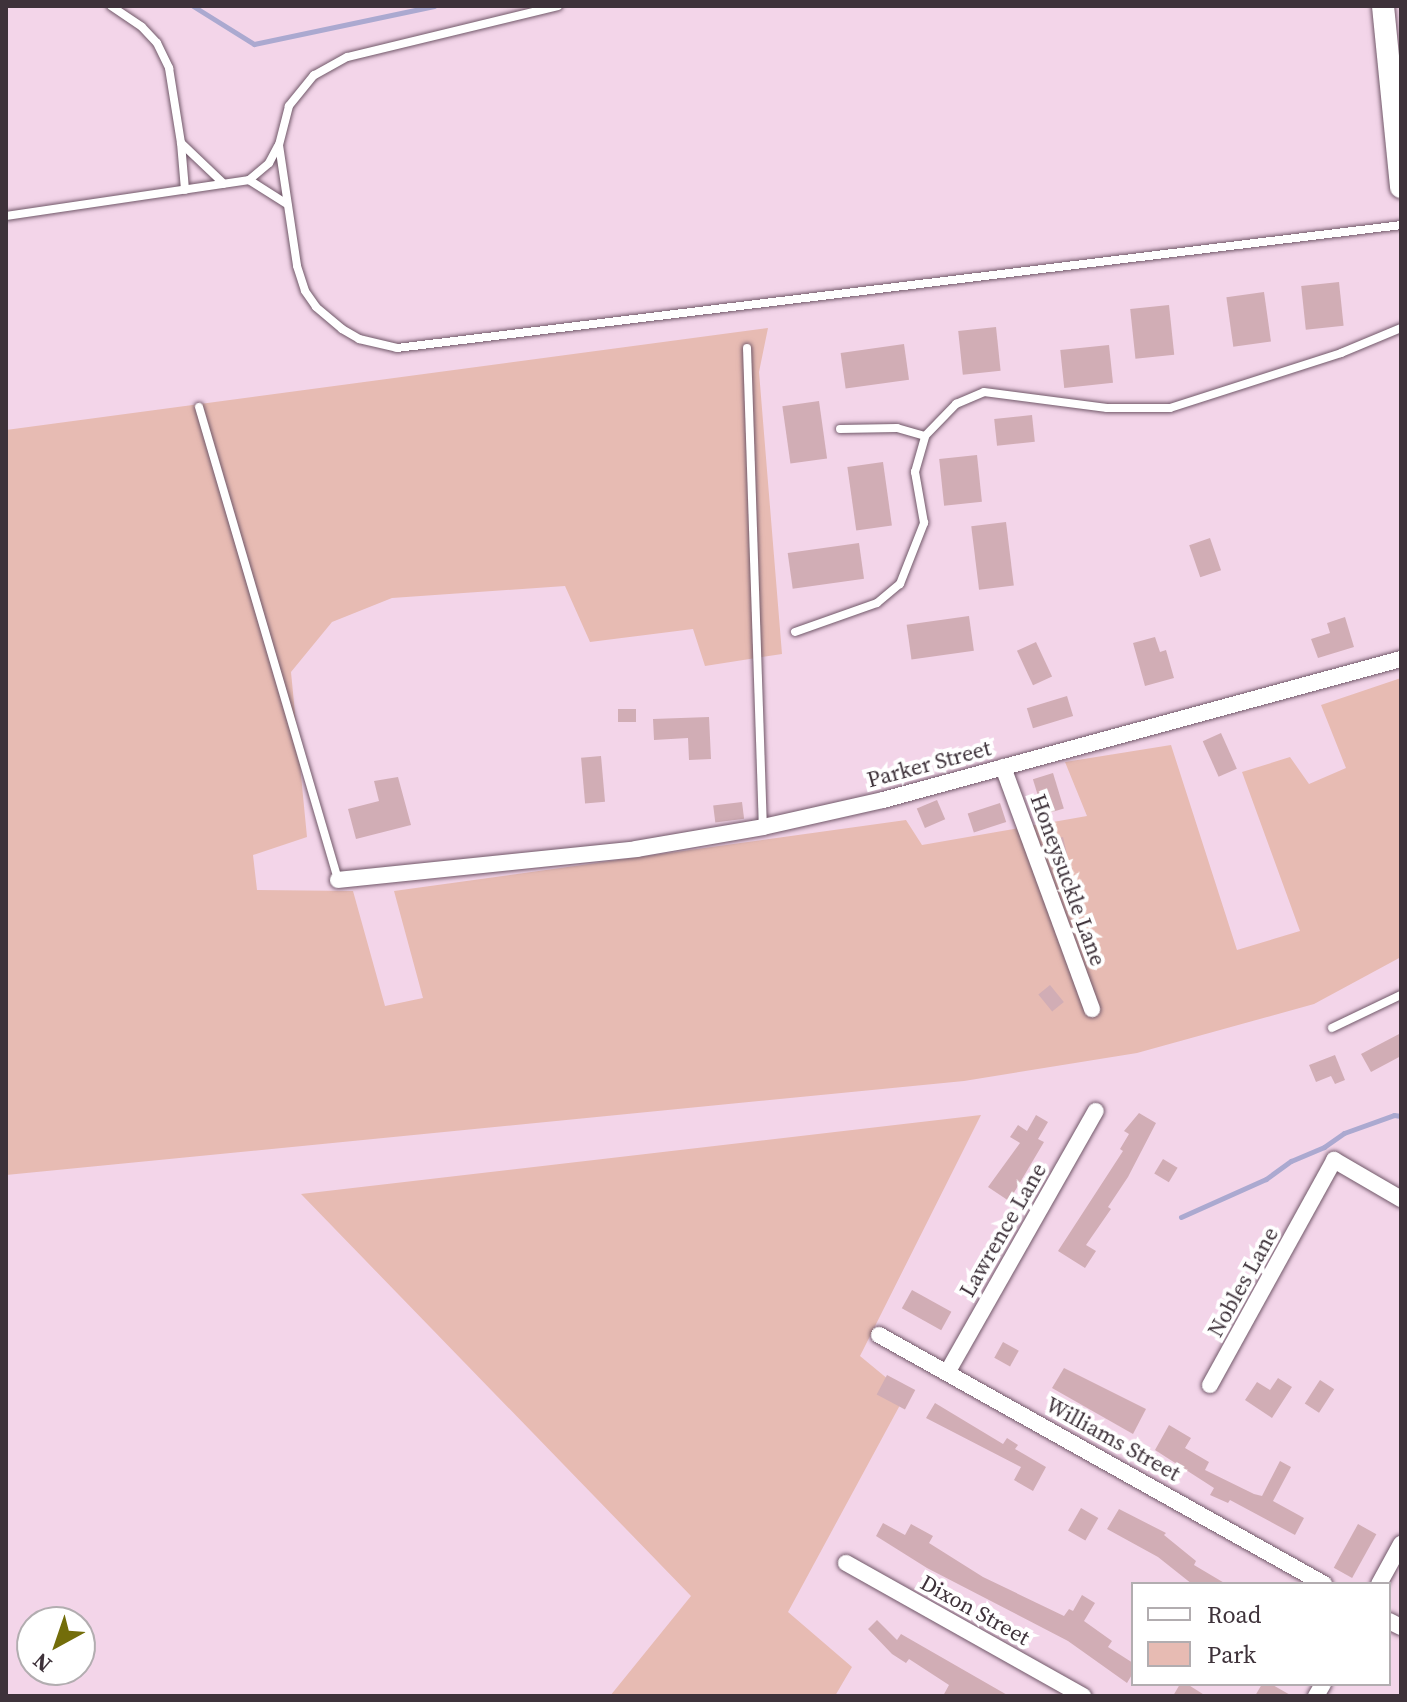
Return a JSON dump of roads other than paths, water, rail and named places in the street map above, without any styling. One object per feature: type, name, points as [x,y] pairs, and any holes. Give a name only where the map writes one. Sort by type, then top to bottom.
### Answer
[{"type":"street","points":[[1383,6],[1401,187]]},
{"type":"street","name":"Parker Street","points":[[338,880],[649,847],[763,827],[883,800],[1401,659]]},
{"type":"street","name":"Honeysuckle Lane","points":[[1003,767],[1092,1009]]},
{"type":"street","name":"Lawrence Lane","points":[[948,1371],[1096,1111]]},
{"type":"street","name":"Nobles Lane","points":[[1210,1385],[1334,1160],[1401,1199]]},
{"type":"street","name":"Williams Street","points":[[879,1335],[1320,1582]]},
{"type":"street","points":[[1380,1582],[1401,1544]]},
{"type":"street","name":"Dixon Street","points":[[846,1563],[1083,1696]]},
{"type":"lane","points":[[111,6],[142,27],[157,43],[169,68],[185,190]]},
{"type":"lane","points":[[6,216],[249,180],[269,163],[279,145],[289,106],[314,75],[331,64],[371,50],[558,6]]},
{"type":"lane","points":[[181,143],[224,184]]},
{"type":"lane","points":[[279,145],[297,266],[305,291],[316,307],[359,339],[397,348],[1401,225]]},
{"type":"lane","points":[[249,180],[287,204]]},
{"type":"lane","points":[[795,632],[877,603],[900,584],[924,523],[915,472],[925,436],[956,404],[984,392],[1107,408],[1170,408],[1341,353],[1401,328]]},
{"type":"lane","points":[[747,348],[763,827]]},
{"type":"lane","points":[[199,407],[338,880]]},
{"type":"lane","points":[[840,429],[897,428],[925,436]]},
{"type":"lane","points":[[1332,1028],[1401,995]]},
{"type":"waterway","points":[[193,6],[254,44],[434,6]]},
{"type":"waterway","points":[[1181,1217],[1266,1179],[1291,1161],[1324,1147],[1344,1133],[1394,1115],[1401,1116]]}]
